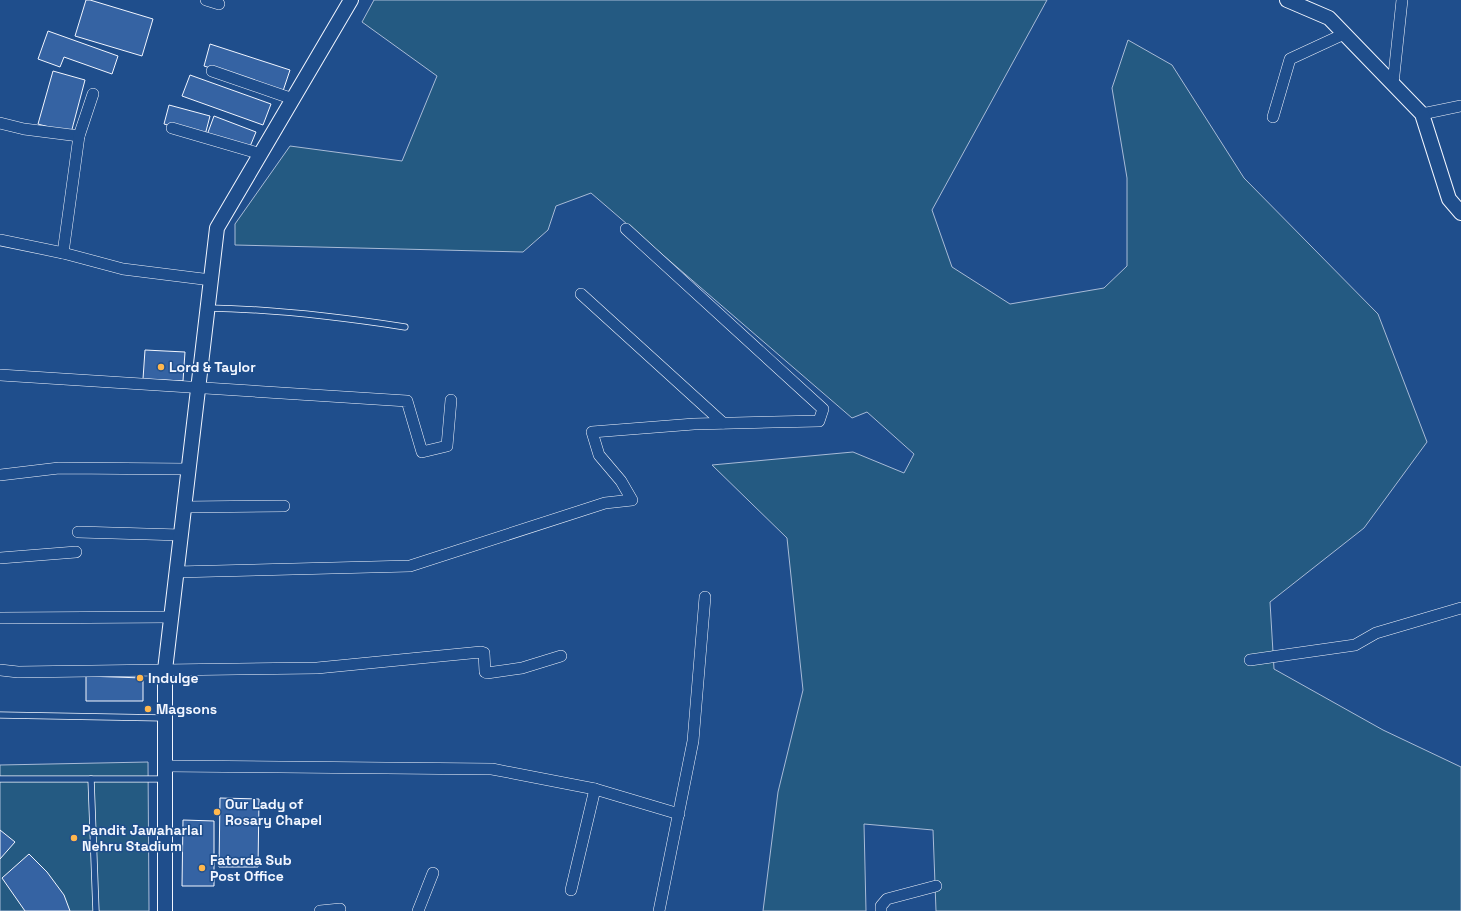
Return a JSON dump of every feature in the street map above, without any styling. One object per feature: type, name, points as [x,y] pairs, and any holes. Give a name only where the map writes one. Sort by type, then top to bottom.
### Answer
[{"type":"street","points":[[206,0],[219,4]]},
{"type":"street","points":[[165,911],[165,670],[217,228],[351,0]]},
{"type":"street","points":[[1287,0],[1329,18],[1422,114],[1449,199],[1461,213]]},
{"type":"street","points":[[1394,84],[1402,0]]},
{"type":"street","points":[[1273,116],[1290,59],[1344,34]]},
{"type":"street","points":[[212,71],[293,99]]},
{"type":"street","points":[[63,253],[79,136],[93,94]]},
{"type":"street","points":[[1422,114],[1461,106]]},
{"type":"street","points":[[0,123],[24,129],[79,136]]},
{"type":"street","points":[[172,128],[261,154]]},
{"type":"street","points":[[176,572],[410,566],[605,503],[632,500],[621,481],[599,455],[592,432],[723,423],[819,421],[822,409],[626,229]]},
{"type":"street","points":[[0,240],[63,253],[123,269],[211,280]]},
{"type":"street","points":[[581,294],[723,423]]},
{"type":"street","points":[[0,375],[407,401],[422,452],[447,446],[451,400]]},
{"type":"street","points":[[0,475],[59,468],[189,469]]},
{"type":"street","points":[[184,507],[284,506]]},
{"type":"street","points":[[78,532],[181,535]]},
{"type":"street","points":[[0,558],[76,552]]},
{"type":"street","points":[[659,911],[693,742],[705,597]]},
{"type":"street","points":[[1250,660],[1355,646],[1376,633],[1461,608]]},
{"type":"street","points":[[0,618],[171,617]]},
{"type":"street","points":[[0,670],[18,672],[317,668],[482,652],[484,653],[485,672],[487,674],[522,668],[561,656]]},
{"type":"street","points":[[165,772],[492,769],[595,789],[679,814]]},
{"type":"street","points":[[571,890],[595,789]]},
{"type":"street","points":[[418,911],[433,873]]},
{"type":"street","points":[[881,911],[881,906],[887,899],[936,886]]},
{"type":"street","points":[[320,911],[340,909]]},
{"type":"lane","points":[[208,308],[238,308],[335,316],[405,327]]},
{"type":"lane","points":[[0,715],[165,718]]},
{"type":"lane","points":[[0,778],[91,778],[165,772]]},
{"type":"lane","points":[[91,778],[96,911]]},
{"type":"shaded area","points":[[374,0],[1047,0],[932,210],[952,267],[1010,304],[1104,288],[1127,266],[1127,178],[1112,88],[1128,40],[1172,65],[1244,178],[1378,314],[1427,442],[1364,528],[1270,602],[1274,669],[1383,730],[1461,767],[1461,911],[936,911],[933,830],[864,824],[866,911],[763,911],[778,792],[803,690],[787,538],[712,465],[853,452],[904,473],[914,454],[867,412],[852,418],[591,193],[556,206],[548,230],[523,252],[235,245],[235,224],[290,146],[402,161],[437,76],[362,22]]},
{"type":"shaded area","name":"Pandit Jawaharlal Nehru Stadium","points":[[148,762],[149,911],[0,911],[0,765]]},
{"type":"building","points":[[86,0],[153,19],[142,56],[75,36]]},
{"type":"building","points":[[48,31],[118,56],[112,74],[64,57],[60,67],[38,59]]},
{"type":"building","points":[[210,44],[290,70],[283,91],[204,66]]},
{"type":"building","points":[[53,71],[85,80],[71,133],[38,124]]},
{"type":"building","points":[[190,75],[271,104],[263,125],[182,96]]},
{"type":"building","points":[[169,105],[210,116],[205,135],[164,124]]},
{"type":"building","points":[[214,116],[256,132],[249,149],[207,135]]},
{"type":"building","points":[[145,350],[185,352],[183,381],[143,379]]},
{"type":"building","points":[[86,676],[143,678],[143,701],[86,701]]},
{"type":"building","points":[[220,798],[259,799],[258,867],[219,867]]},
{"type":"building","points":[[183,820],[214,821],[214,886],[182,886]]},
{"type":"building","points":[[0,830],[15,842],[0,859]]},
{"type":"building","points":[[29,854],[47,872],[64,895],[70,911],[25,911],[2,878]]},
{"type":"place","name":"Lord & Taylor","points":[[161,367]]},
{"type":"place","name":"Indulge","points":[[140,678]]},
{"type":"place","name":"Magsons","points":[[148,709]]},
{"type":"place","name":"Our Lady of Rosary Chapel","points":[[217,812]]},
{"type":"place","name":"Pandit Jawaharlal Nehru Stadium","points":[[74,838]]},
{"type":"place","name":"Fatorda Sub Post Office","points":[[202,868]]}]
